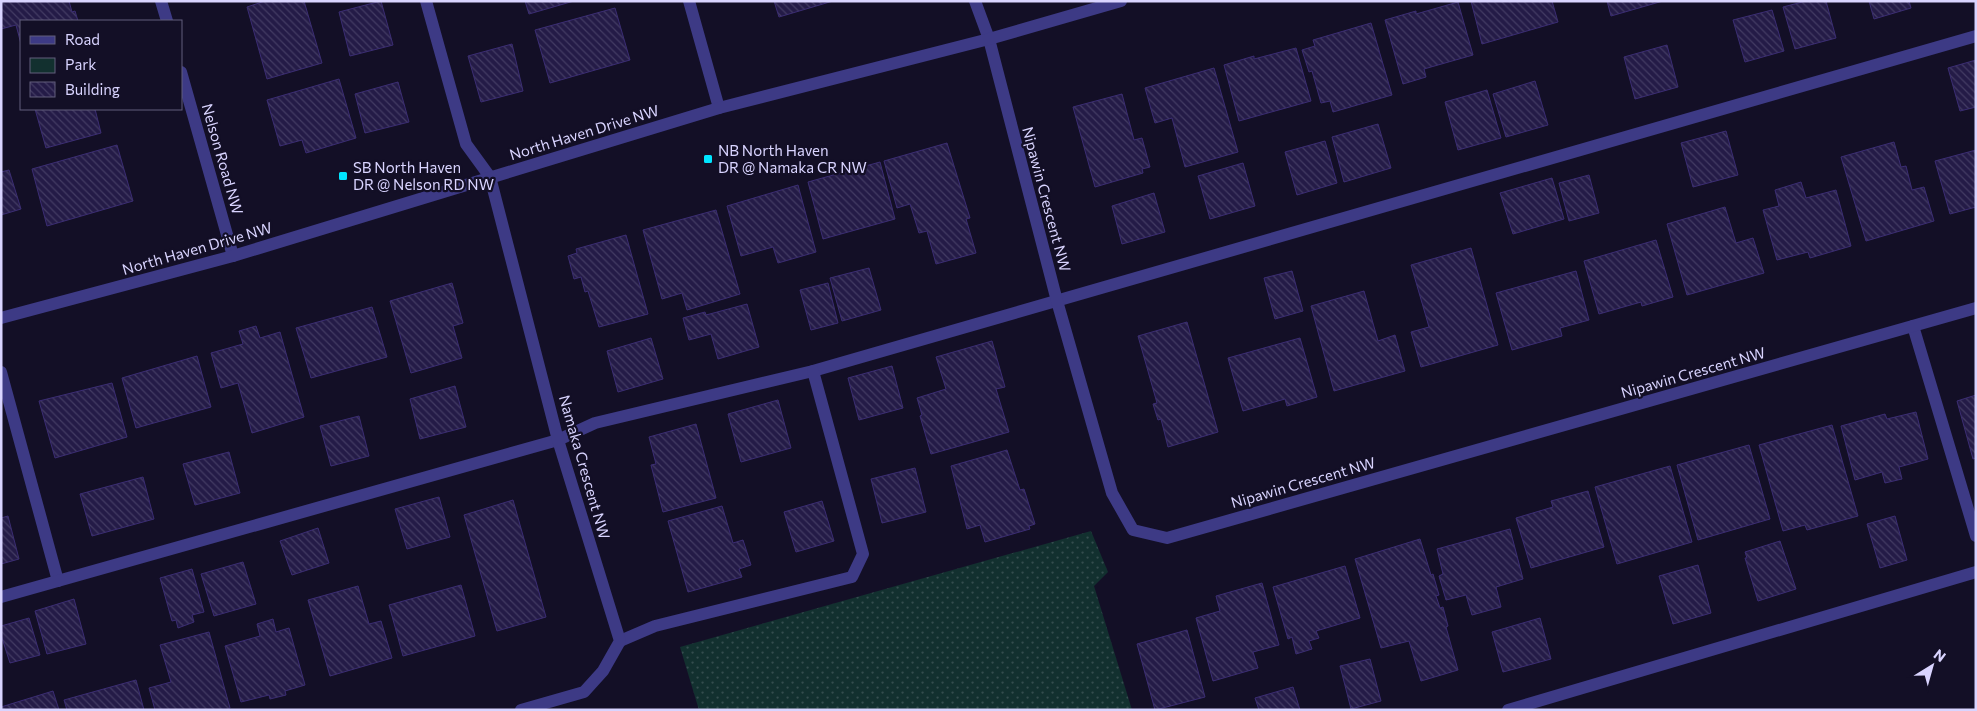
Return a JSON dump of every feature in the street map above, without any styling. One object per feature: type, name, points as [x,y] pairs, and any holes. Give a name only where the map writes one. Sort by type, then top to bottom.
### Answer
[{"type":"street","points":[[161,1],[167,20]]},
{"type":"street","points":[[426,1],[466,144],[490,177]]},
{"type":"street","points":[[689,1],[719,108]]},
{"type":"street","name":"Nipawin Crescent NW","points":[[975,1],[988,39],[1057,301],[1112,493],[1134,530],[1167,538],[1976,308]]},
{"type":"street","name":"North Haven Drive NW","points":[[1,318],[234,256],[719,108],[988,39],[1121,1]]},
{"type":"street","points":[[1,597],[558,440],[595,423],[813,372],[1976,36]]},
{"type":"street","name":"Nelson Road NW","points":[[182,75],[234,256]]},
{"type":"street","name":"Namaka Crescent NW","points":[[490,177],[558,440],[620,641]]},
{"type":"street","points":[[1913,326],[1976,536]]},
{"type":"street","points":[[1,372],[58,581]]},
{"type":"street","points":[[521,710],[584,692],[603,671],[620,641],[655,626],[852,577],[863,554],[813,372]]},
{"type":"street","points":[[1508,710],[1976,572]]},
{"type":"green space","points":[[1091,531],[1108,572],[1094,586],[1132,710],[699,710],[680,647]]},
{"type":"building","points":[[1,1],[69,1],[72,12],[75,11],[78,20],[20,20],[20,40],[16,25],[1,29]]},
{"type":"building","points":[[265,1],[304,1],[322,63],[267,79],[247,7]]},
{"type":"building","points":[[381,1],[393,45],[350,56],[339,12]]},
{"type":"building","points":[[525,1],[574,1],[529,14]]},
{"type":"building","points":[[774,1],[833,1],[779,17]]},
{"type":"building","points":[[1471,1],[1552,1],[1558,22],[1482,44]]},
{"type":"building","points":[[1607,1],[1663,1],[1611,16]]},
{"type":"building","points":[[1806,1],[1826,1],[1836,38],[1795,49],[1783,7]]},
{"type":"building","points":[[1869,1],[1909,1],[1911,8],[1874,19]]},
{"type":"building","points":[[1458,2],[1473,55],[1424,69],[1426,77],[1403,84],[1385,20],[1416,11],[1416,14]]},
{"type":"building","points":[[615,8],[630,60],[550,83],[535,30]]},
{"type":"building","points":[[1772,10],[1784,51],[1745,62],[1733,20]]},
{"type":"building","points":[[1371,23],[1392,95],[1333,112],[1330,101],[1321,103],[1312,71],[1309,72],[1302,50],[1315,46],[1313,40]]},
{"type":"building","points":[[512,44],[523,91],[481,102],[468,56]]},
{"type":"building","points":[[1667,45],[1678,87],[1635,99],[1624,57]]},
{"type":"building","points":[[1296,48],[1311,101],[1239,121],[1224,65],[1254,56],[1254,59]]},
{"type":"building","points":[[1976,60],[1976,107],[1960,111],[1948,68]]},
{"type":"building","points":[[1214,68],[1238,152],[1185,167],[1172,118],[1155,123],[1145,88]]},
{"type":"building","points":[[339,79],[356,138],[306,153],[302,140],[280,146],[267,100]]},
{"type":"building","points":[[1535,81],[1548,125],[1506,137],[1493,94]]},
{"type":"building","points":[[398,82],[409,122],[365,133],[355,94]]},
{"type":"building","points":[[1487,90],[1501,138],[1458,150],[1445,102]]},
{"type":"building","points":[[1122,94],[1134,140],[1142,138],[1150,167],[1142,169],[1143,173],[1095,187],[1073,107]]},
{"type":"building","points":[[35,110],[95,110],[101,133],[46,148]]},
{"type":"building","points":[[1378,124],[1391,168],[1344,182],[1332,137]]},
{"type":"building","points":[[1726,131],[1738,175],[1693,187],[1681,143]]},
{"type":"building","points":[[1325,141],[1337,183],[1297,195],[1285,152]]},
{"type":"building","points":[[1894,142],[1901,167],[1906,166],[1912,190],[1924,187],[1934,221],[1866,241],[1841,157]]},
{"type":"building","points":[[947,143],[970,218],[966,219],[976,253],[936,264],[927,231],[919,233],[910,204],[897,208],[884,161]]},
{"type":"building","points":[[117,145],[133,201],[47,226],[32,169]]},
{"type":"building","points":[[1976,150],[1976,207],[1950,214],[1935,161]]},
{"type":"building","points":[[880,162],[895,219],[823,239],[808,182]]},
{"type":"building","points":[[1243,163],[1255,206],[1210,219],[1198,176]]},
{"type":"building","points":[[9,170],[21,209],[1,215],[1,172]]},
{"type":"building","points":[[1589,175],[1599,213],[1569,221],[1559,183]]},
{"type":"building","points":[[1552,178],[1564,219],[1513,234],[1500,193]]},
{"type":"building","points":[[1801,182],[1806,198],[1836,190],[1851,246],[1810,258],[1808,252],[1777,260],[1763,210],[1779,206],[1775,190]]},
{"type":"building","points":[[798,185],[816,252],[778,263],[773,247],[741,256],[727,206]]},
{"type":"building","points":[[1154,193],[1165,232],[1122,244],[1112,206]]},
{"type":"building","points":[[1725,207],[1736,243],[1753,238],[1764,273],[1687,295],[1667,224]]},
{"type":"building","points":[[716,210],[740,294],[687,310],[682,293],[662,299],[643,230]]},
{"type":"building","points":[[626,235],[648,314],[599,327],[588,291],[585,292],[581,277],[574,279],[568,256],[577,253],[576,249]]},
{"type":"building","points":[[1656,240],[1673,297],[1642,306],[1641,302],[1599,314],[1584,261]]},
{"type":"building","points":[[1471,248],[1498,345],[1421,367],[1411,332],[1429,327],[1411,265]]},
{"type":"building","points":[[869,268],[881,310],[842,321],[830,278]]},
{"type":"building","points":[[1292,271],[1303,311],[1275,319],[1264,278]]},
{"type":"building","points":[[1576,271],[1589,320],[1560,328],[1562,336],[1512,350],[1496,293]]},
{"type":"building","points":[[452,283],[463,323],[453,326],[462,358],[411,373],[390,301]]},
{"type":"building","points":[[828,283],[838,323],[811,330],[800,290]]},
{"type":"building","points":[[1364,291],[1378,341],[1395,335],[1405,371],[1334,391],[1311,306]]},
{"type":"building","points":[[747,304],[759,347],[718,359],[711,334],[689,340],[683,318],[705,312],[706,315]]},
{"type":"building","points":[[372,307],[387,357],[311,378],[296,328]]},
{"type":"building","points":[[1187,322],[1218,432],[1168,447],[1161,419],[1158,420],[1153,404],[1157,403],[1138,336]]},
{"type":"building","points":[[256,326],[260,338],[280,332],[304,417],[252,433],[238,383],[221,388],[211,353],[243,344],[239,331]]},
{"type":"building","points":[[651,338],[663,379],[618,392],[607,351]]},
{"type":"building","points":[[1300,338],[1317,397],[1287,406],[1285,399],[1243,411],[1228,358]]},
{"type":"building","points":[[992,341],[1005,387],[996,389],[1009,432],[931,454],[917,398],[946,389],[936,357]]},
{"type":"building","points":[[197,356],[211,407],[136,428],[122,378]]},
{"type":"building","points":[[892,366],[903,408],[859,420],[848,378]]},
{"type":"building","points":[[112,383],[127,437],[55,458],[39,401]]},
{"type":"building","points":[[455,386],[466,427],[420,439],[410,399]]},
{"type":"building","points":[[1976,395],[1976,458],[1973,459],[1957,401]]},
{"type":"building","points":[[778,400],[791,448],[741,462],[728,414]]},
{"type":"building","points":[[1916,412],[1928,459],[1899,467],[1902,479],[1885,483],[1882,472],[1855,480],[1841,426],[1885,414],[1887,419]]},
{"type":"building","points":[[359,416],[369,456],[331,466],[320,426]]},
{"type":"building","points":[[696,424],[716,498],[663,512],[651,465],[656,464],[649,437]]},
{"type":"building","points":[[1832,425],[1858,516],[1807,530],[1805,525],[1783,531],[1759,445]]},
{"type":"building","points":[[1749,445],[1770,519],[1698,540],[1677,465]]},
{"type":"building","points":[[1007,450],[1020,490],[1024,489],[1035,524],[1029,526],[1030,529],[985,542],[980,525],[967,529],[951,466]]},
{"type":"building","points":[[229,452],[240,493],[195,505],[183,464]]},
{"type":"building","points":[[1670,466],[1692,542],[1617,564],[1595,487]]},
{"type":"building","points":[[915,468],[926,512],[882,523],[871,479]]},
{"type":"building","points":[[143,477],[154,519],[92,536],[80,494]]},
{"type":"building","points":[[1588,491],[1604,547],[1531,568],[1516,518],[1553,507],[1551,501]]},
{"type":"building","points":[[439,497],[450,537],[407,549],[395,509]]},
{"type":"building","points":[[513,500],[546,617],[497,631],[464,515]]},
{"type":"building","points":[[822,501],[834,541],[796,552],[784,512]]},
{"type":"building","points":[[722,506],[733,543],[743,540],[751,565],[739,569],[742,577],[688,592],[668,521]]},
{"type":"building","points":[[8,516],[19,559],[1,564],[1,518]]},
{"type":"building","points":[[1895,516],[1907,560],[1880,568],[1867,524]]},
{"type":"building","points":[[318,528],[329,563],[292,575],[280,541]]},
{"type":"building","points":[[1510,529],[1523,579],[1496,587],[1501,607],[1472,615],[1466,595],[1446,600],[1439,576],[1443,574],[1437,549]]},
{"type":"building","points":[[1420,539],[1431,575],[1433,574],[1439,595],[1436,596],[1440,608],[1443,607],[1448,626],[1446,627],[1458,670],[1421,681],[1409,641],[1381,648],[1355,559]]},
{"type":"building","points":[[1780,541],[1796,589],[1758,601],[1745,558],[1747,558],[1745,552]]},
{"type":"building","points":[[243,562],[256,604],[214,616],[201,574]]},
{"type":"building","points":[[1698,565],[1711,613],[1673,624],[1659,576]]},
{"type":"building","points":[[1345,566],[1360,618],[1316,631],[1319,638],[1309,641],[1312,649],[1296,654],[1292,637],[1288,639],[1273,587]]},
{"type":"building","points":[[192,569],[204,612],[192,615],[194,622],[178,628],[176,620],[172,621],[160,578]]},
{"type":"building","points":[[1262,583],[1279,645],[1253,652],[1258,668],[1213,681],[1196,618],[1220,611],[1216,596]]},
{"type":"building","points":[[461,585],[475,636],[403,656],[389,605]]},
{"type":"building","points":[[358,586],[369,624],[381,621],[392,658],[330,676],[308,600]]},
{"type":"building","points":[[74,599],[86,644],[47,654],[35,611]]},
{"type":"building","points":[[29,618],[40,655],[10,663],[1,635],[1,626]]},
{"type":"building","points":[[1540,618],[1551,659],[1503,672],[1492,632]]},
{"type":"building","points":[[273,619],[276,632],[289,628],[305,685],[285,691],[286,695],[270,699],[269,695],[241,702],[225,646],[260,636],[257,624]]},
{"type":"building","points":[[1187,630],[1205,697],[1155,710],[1137,644]]},
{"type":"building","points":[[209,632],[230,708],[225,710],[155,710],[149,688],[171,682],[160,645]]},
{"type":"building","points":[[1370,659],[1381,701],[1351,709],[1340,666]]},
{"type":"building","points":[[136,680],[144,710],[67,710],[64,700]]},
{"type":"building","points":[[1293,687],[1300,710],[1259,710],[1255,698]]},
{"type":"building","points":[[53,691],[59,710],[1,710],[1,707]]},
{"type":"place","name":"NB North Haven DR @ Namaka CR NW","points":[[708,159]]},
{"type":"place","name":"SB North Haven DR @ Nelson RD NW","points":[[343,176]]}]
